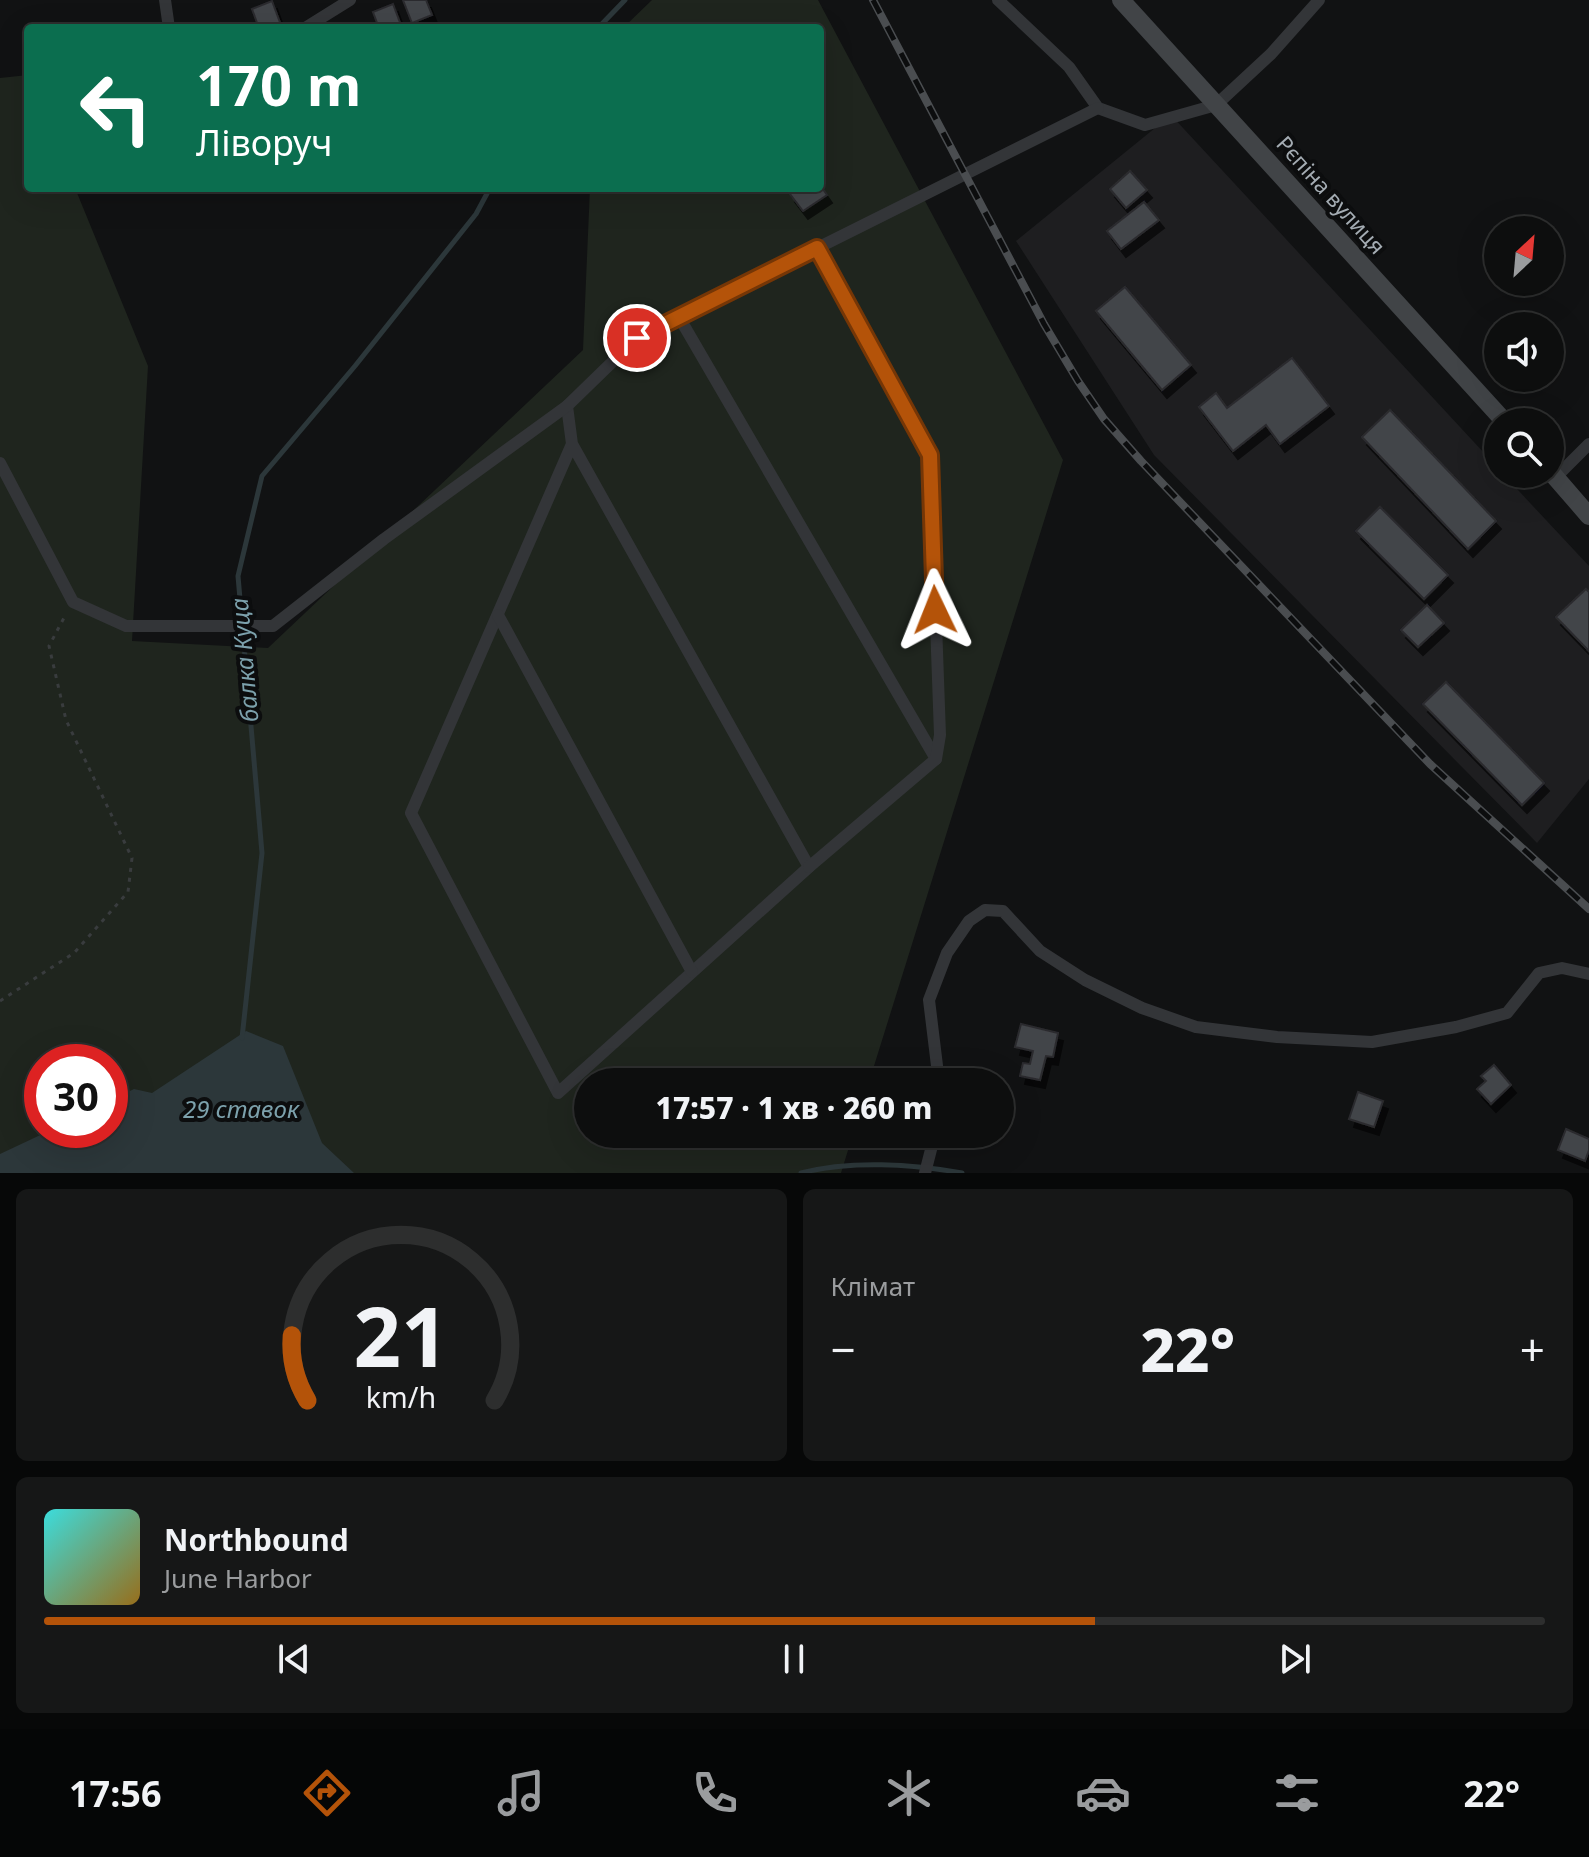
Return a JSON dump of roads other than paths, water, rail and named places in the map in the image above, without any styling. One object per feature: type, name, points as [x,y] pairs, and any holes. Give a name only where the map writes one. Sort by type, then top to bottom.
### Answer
[{"type":"street","points":[[165,0],[168,24]]},
{"type":"street","points":[[311,24],[350,0]]},
{"type":"street","points":[[998,0],[1069,67],[1098,108],[1145,125],[1216,105],[1271,54],[1319,0]]},
{"type":"street","name":"Рєпіна вулиця","points":[[1121,0],[1492,408]]},
{"type":"street","points":[[0,463],[73,602],[126,626],[273,626],[384,539],[567,406],[637,338],[1098,108]]},
{"type":"street","points":[[572,444],[411,813],[558,1093],[809,867],[936,759],[940,735],[930,455],[817,248]]},
{"type":"street","points":[[679,317],[936,759]]},
{"type":"street","points":[[567,406],[572,444],[809,867]]},
{"type":"street","points":[[1564,465],[1589,444]]},
{"type":"street","points":[[1564,487],[1589,516]]},
{"type":"street","points":[[498,615],[692,972]]},
{"type":"street","points":[[937,1068],[929,1000],[947,953],[969,921],[985,910],[1003,911],[1040,951],[1085,980],[1142,1008],[1196,1027],[1277,1037],[1372,1042],[1456,1027],[1507,1013],[1539,973],[1562,968],[1589,974]]},
{"type":"street","points":[[925,1173],[931,1148]]},
{"type":"water","name":"29 ставок","points":[[246,1031],[283,1046],[322,1143],[354,1173],[0,1173],[0,1154],[24,1143],[24,1148],[128,1148],[128,1092],[134,1089],[152,1093]]},
{"type":"waterway","name":"балка Куца","points":[[602,24],[625,0]]},
{"type":"waterway","name":"балка Куца","points":[[242,1038],[262,853],[238,576],[262,476],[355,366],[476,214],[488,192]]},
{"type":"waterway","points":[[801,1173],[840,1166],[882,1165],[962,1173]]},
{"type":"railway","points":[[873,0],[1044,324],[1104,419],[1430,764],[1589,909]]}]
